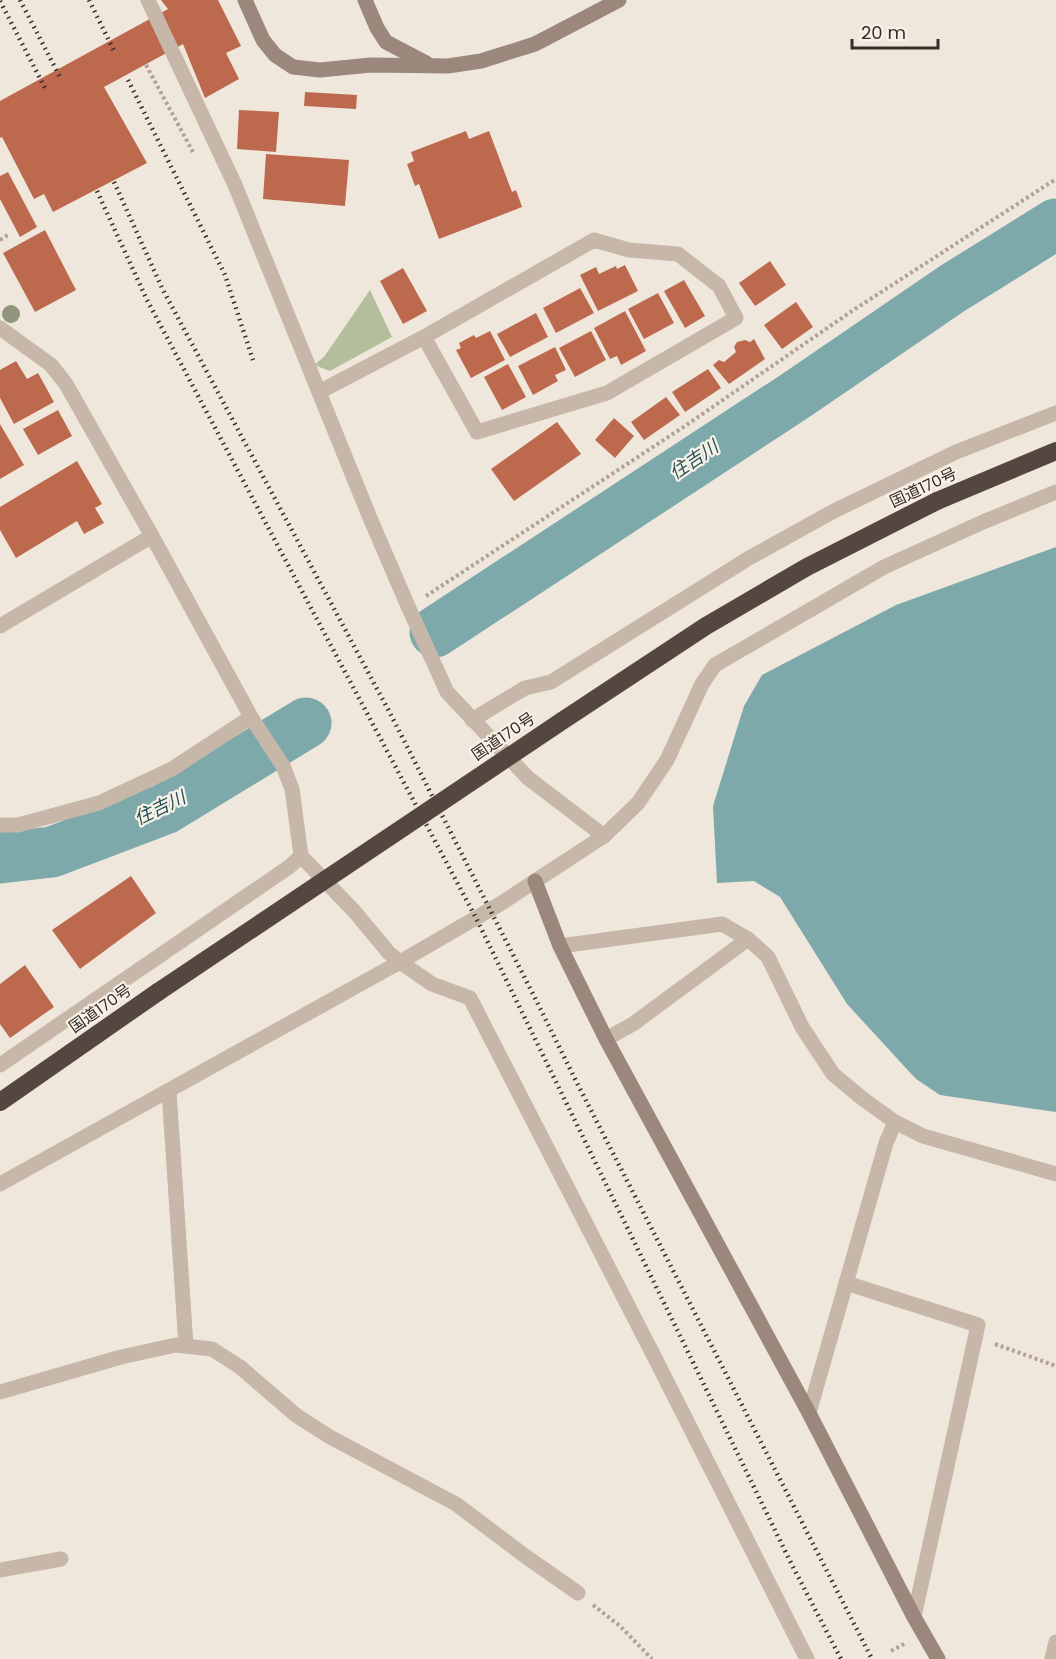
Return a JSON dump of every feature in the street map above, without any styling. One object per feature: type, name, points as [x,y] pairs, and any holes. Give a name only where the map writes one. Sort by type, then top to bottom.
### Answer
[{"type":"highway","name":"国道170号","points":[[0,1102],[158,992],[706,626],[807,567],[937,501],[1056,451]]},
{"type":"street","points":[[148,0],[234,184],[407,604],[447,692],[528,778],[604,836]]},
{"type":"street","points":[[245,0],[263,40],[275,55],[293,67],[320,70],[371,65],[448,66],[481,62],[535,44],[619,0]]},
{"type":"street","points":[[365,0],[386,42],[429,65]]},
{"type":"street","points":[[319,392],[424,337],[594,240],[629,250],[678,254],[719,286],[736,318],[607,393],[477,432],[424,337]]},
{"type":"street","points":[[0,328],[51,365],[66,384],[251,717],[283,766],[292,789],[301,856],[354,911],[389,953],[432,984],[470,998],[807,1659]]},
{"type":"street","points":[[472,720],[525,688],[551,682],[749,558],[834,511],[956,452],[1056,413]]},
{"type":"street","points":[[0,1184],[400,962],[500,904],[604,836],[638,803],[667,760],[702,684],[715,665],[884,567],[1056,492]]},
{"type":"street","points":[[0,626],[152,536]]},
{"type":"street","points":[[0,825],[18,825],[99,803],[172,769],[251,717]]},
{"type":"street","points":[[0,1065],[289,867],[301,856]]},
{"type":"street","points":[[535,881],[560,946],[606,1038],[809,1413],[938,1659]]},
{"type":"street","points":[[560,946],[722,924],[748,939],[768,957],[801,1027],[833,1074],[863,1099],[895,1122],[923,1136],[1056,1173]]},
{"type":"street","points":[[606,1038],[633,1024],[748,939]]},
{"type":"street","points":[[168,1091],[186,1346]]},
{"type":"street","points":[[809,1413],[886,1143],[895,1122]]},
{"type":"street","points":[[846,1283],[978,1325],[914,1617]]},
{"type":"street","points":[[0,1392],[121,1357],[176,1345],[212,1349],[240,1366],[297,1416],[330,1437],[456,1504],[578,1593]]},
{"type":"street","points":[[0,1570],[61,1559]]},
{"type":"street","points":[[1052,1659],[1056,1642]]},
{"type":"path","points":[[146,65],[190,147]]},
{"type":"path","points":[[407,604],[423,598],[685,426],[855,309],[1056,179]]},
{"type":"path","points":[[0,240],[8,235]]},
{"type":"path","points":[[975,1336],[1056,1366]]},
{"type":"path","points":[[578,1593],[620,1626],[652,1659]]},
{"type":"green space","points":[[370,290],[392,337],[330,371],[314,365],[324,357]]},
{"type":"water","points":[[1056,547],[1056,1112],[940,1095],[916,1079],[847,1004],[780,897],[754,881],[717,883],[713,806],[744,706],[762,675],[896,605]]},
{"type":"building","points":[[161,0],[218,0],[241,46],[226,53],[239,79],[205,98],[183,44],[104,87],[147,163],[53,212],[44,194],[34,199],[2,137],[0,138],[0,101],[168,9]]},
{"type":"building","points":[[305,92],[357,95],[356,109],[304,106]]},
{"type":"building","points":[[239,110],[279,112],[276,152],[237,149]]},
{"type":"building","points":[[466,131],[469,139],[489,131],[512,192],[516,190],[522,207],[439,239],[419,184],[415,186],[407,164],[414,161],[411,152]]},
{"type":"building","points":[[266,154],[349,160],[345,206],[263,199]]},
{"type":"building","points":[[8,172],[37,227],[20,237],[0,199],[0,176]]},
{"type":"building","points":[[45,230],[76,290],[35,312],[3,253]]},
{"type":"building","points":[[770,261],[786,285],[755,306],[739,283]]},
{"type":"building","points":[[625,265],[638,291],[598,311],[580,275],[596,267],[599,274],[616,266],[617,269]]},
{"type":"building","points":[[403,268],[427,311],[403,324],[380,281]]},
{"type":"building","points":[[684,280],[705,316],[685,328],[664,291]]},
{"type":"building","points":[[580,288],[594,313],[556,333],[543,308]]},
{"type":"building","points":[[658,293],[674,323],[644,339],[628,309]]},
{"type":"building","points":[[796,302],[813,327],[782,349],[764,325]]},
{"type":"building","points":[[625,311],[646,351],[621,365],[617,356],[610,359],[594,328]]},
{"type":"building","points":[[536,313],[548,337],[510,357],[497,334]]},
{"type":"building","points":[[490,331],[505,360],[471,378],[456,350],[461,348],[459,343],[474,335],[476,338]]},
{"type":"building","points":[[591,331],[606,360],[575,377],[559,348]]},
{"type":"building","points":[[754,339],[765,359],[729,384],[713,365],[719,360],[724,362],[736,352],[734,347],[737,342],[745,340],[750,342]]},
{"type":"building","points":[[555,347],[566,370],[555,375],[558,381],[533,395],[518,366]]},
{"type":"building","points":[[16,361],[27,379],[38,373],[54,402],[14,424],[0,398],[0,370]]},
{"type":"building","points":[[508,364],[526,397],[502,410],[484,377]]},
{"type":"building","points":[[708,369],[721,388],[685,412],[672,392]]},
{"type":"building","points":[[666,397],[680,415],[644,440],[631,422]]},
{"type":"building","points":[[58,410],[72,436],[38,455],[23,429]]},
{"type":"building","points":[[614,418],[634,436],[615,458],[595,440]]},
{"type":"building","points":[[557,422],[581,454],[514,501],[491,469]]},
{"type":"building","points":[[0,424],[24,465],[0,479]]},
{"type":"building","points":[[77,461],[102,504],[95,508],[104,523],[84,534],[77,521],[16,558],[0,530],[0,507]]},
{"type":"building","points":[[131,876],[156,913],[80,969],[52,930]]},
{"type":"building","points":[[25,965],[54,1007],[10,1038],[0,1024],[0,984]]},
{"type":"waterway","name":"住吉川","points":[[435,632],[795,396],[953,288],[1056,224]]},
{"type":"waterway","name":"住吉川","points":[[0,858],[52,852],[165,809],[306,723]]},
{"type":"railway","points":[[20,0],[61,79]]},
{"type":"railway","points":[[89,0],[114,51]]},
{"type":"railway","points":[[0,1],[45,88]]},
{"type":"railway","points":[[128,80],[225,275],[253,360]]},
{"type":"railway","points":[[114,182],[163,290],[391,715],[872,1659]]},
{"type":"railway","points":[[97,191],[147,300],[476,918],[792,1565],[841,1659]]}]
